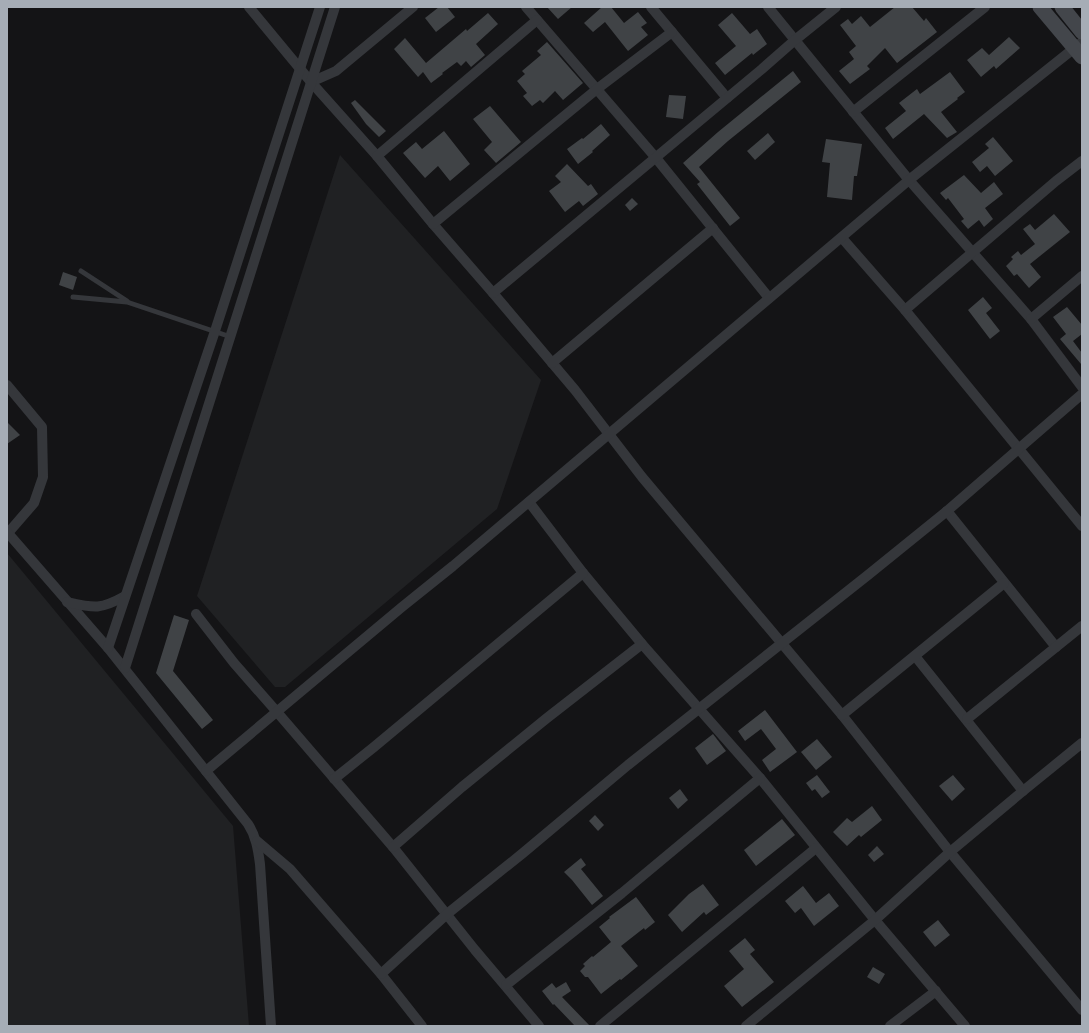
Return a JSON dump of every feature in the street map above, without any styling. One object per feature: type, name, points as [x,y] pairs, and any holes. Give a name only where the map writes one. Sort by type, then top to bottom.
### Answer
[{"type":"main road","points":[[1040,7],[1080,49]]},
{"type":"main road","points":[[1062,7],[1082,32]]},
{"type":"street","points":[[249,7],[311,82],[377,156],[432,224],[552,363],[609,435],[842,715],[950,852],[1082,1010]]},
{"type":"street","points":[[108,648],[215,331],[320,7]]},
{"type":"street","points":[[125,668],[335,7]]},
{"type":"street","points":[[311,82],[336,71],[413,7]]},
{"type":"street","points":[[526,7],[656,158],[769,298]]},
{"type":"street","points":[[651,7],[727,98]]},
{"type":"street","points":[[768,7],[909,180],[1032,319],[1082,387]]},
{"type":"street","points":[[493,293],[656,158],[794,40],[836,7]]},
{"type":"street","points":[[853,112],[985,7]]},
{"type":"street","points":[[377,156],[536,20]]},
{"type":"street","points":[[432,224],[597,89],[672,32]]},
{"type":"street","points":[[206,771],[609,435],[909,180],[1080,49]]},
{"type":"street","points":[[905,310],[1082,161]]},
{"type":"street","points":[[552,363],[713,228]]},
{"type":"street","points":[[842,238],[905,310],[1019,449],[1080,519]]},
{"type":"street","points":[[1032,319],[1082,276]]},
{"type":"street","points":[[7,385],[42,427],[43,477],[34,503],[7,533],[125,668],[254,832],[260,864],[271,1026]]},
{"type":"street","points":[[381,974],[447,914],[523,853],[628,765],[947,511],[1082,394]]},
{"type":"street","points":[[529,502],[583,573],[642,644],[760,778],[875,920],[965,1026]]},
{"type":"street","points":[[947,511],[1056,648]]},
{"type":"street","points":[[334,779],[583,573]]},
{"type":"street","points":[[842,715],[1004,583]]},
{"type":"street","points":[[68,602],[93,607],[110,605],[125,596]]},
{"type":"street","points":[[196,614],[234,663],[393,847],[539,1026]]},
{"type":"street","points":[[967,719],[1082,626]]},
{"type":"street","points":[[393,847],[547,718],[642,644]]},
{"type":"street","points":[[915,656],[967,719],[1022,791]]},
{"type":"street","points":[[746,1026],[875,920],[950,852],[1082,743]]},
{"type":"street","points":[[506,985],[622,893],[760,778]]},
{"type":"street","points":[[256,841],[290,869],[381,974],[422,1026]]},
{"type":"street","points":[[600,1026],[816,848]]},
{"type":"street","points":[[890,1026],[936,991]]},
{"type":"lane","points":[[81,271],[127,302]]},
{"type":"lane","points":[[73,297],[127,302],[231,337]]},
{"type":"shaded area","points":[[340,155],[541,380],[497,509],[285,687],[275,687],[197,596]]},
{"type":"shaded area","points":[[7,553],[233,826],[249,1026],[7,1026]]},
{"type":"building","points":[[439,7],[447,7],[455,17],[436,32],[425,18]]},
{"type":"building","points":[[547,7],[572,7],[558,19]]},
{"type":"building","points":[[602,7],[611,7],[624,23],[638,12],[647,23],[641,27],[648,35],[628,51],[605,22],[593,32],[584,23]]},
{"type":"building","points":[[895,7],[912,7],[924,21],[926,18],[937,32],[897,63],[885,48],[867,66],[870,69],[850,84],[839,71],[854,59],[849,52],[856,46],[840,25],[848,19],[852,24],[861,16],[870,27]]},
{"type":"building","points":[[488,13],[498,24],[476,44],[485,55],[471,67],[466,61],[461,66],[457,62],[431,83],[423,72],[418,77],[394,49],[405,38],[426,63],[466,29],[467,31]]},
{"type":"building","points":[[732,13],[750,34],[757,29],[767,44],[753,55],[752,53],[725,75],[715,63],[736,46],[718,25]]},
{"type":"building","points":[[1009,37],[1020,48],[996,69],[994,66],[981,77],[967,60],[982,48],[989,55]]},
{"type":"building","points":[[547,42],[583,83],[563,100],[555,91],[543,103],[540,100],[532,106],[523,96],[527,93],[517,81],[525,74],[522,71],[541,55],[537,51]]},
{"type":"building","points":[[793,71],[801,82],[728,141],[699,167],[740,218],[730,226],[697,184],[700,182],[683,163],[718,132]]},
{"type":"building","points":[[950,72],[965,92],[941,112],[957,132],[947,138],[924,114],[893,139],[885,128],[906,111],[899,103],[917,89],[920,94]]},
{"type":"building","points":[[669,95],[686,96],[683,119],[666,117]]},
{"type":"building","points":[[355,100],[386,131],[379,137],[366,124],[351,103]]},
{"type":"building","points":[[490,106],[521,142],[496,163],[484,150],[492,142],[473,119]]},
{"type":"building","points":[[601,124],[610,135],[578,164],[567,149],[582,138],[583,139]]},
{"type":"building","points":[[444,131],[470,164],[450,181],[438,166],[425,178],[403,153],[416,142],[422,149]]},
{"type":"building","points":[[768,133],[775,142],[755,160],[747,151]]},
{"type":"building","points":[[993,137],[1013,161],[995,176],[987,166],[980,172],[972,162],[989,148],[985,144]]},
{"type":"building","points":[[826,139],[862,144],[857,176],[854,176],[852,200],[827,197],[830,163],[822,162]]},
{"type":"building","points":[[567,164],[588,186],[591,184],[598,194],[583,206],[579,201],[565,212],[549,191],[561,182],[555,176]]},
{"type":"building","points":[[964,175],[981,193],[994,182],[1003,194],[985,208],[993,219],[984,227],[979,220],[968,229],[961,221],[964,219],[948,198],[946,200],[940,193]]},
{"type":"building","points":[[632,198],[638,204],[630,211],[625,205]]},
{"type":"building","points":[[1054,214],[1070,232],[1030,264],[1041,277],[1029,288],[1017,274],[1014,276],[1006,266],[1013,259],[1011,257],[1018,251],[1021,255],[1035,244],[1023,229],[1030,224],[1035,230]]},
{"type":"building","points":[[63,272],[77,277],[73,290],[59,285]]},
{"type":"building","points":[[983,297],[992,308],[986,313],[1000,331],[990,339],[968,310]]},
{"type":"building","points":[[1067,307],[1082,325],[1082,334],[1073,341],[1082,353],[1081,364],[1060,339],[1066,334],[1053,317]]},
{"type":"building","points":[[7,422],[20,435],[7,444]]},
{"type":"building","points":[[174,615],[189,620],[173,671],[213,720],[202,729],[156,673]]},
{"type":"building","points":[[765,710],[797,752],[770,772],[762,760],[776,749],[761,729],[745,741],[738,731]]},
{"type":"building","points":[[713,734],[726,751],[707,765],[695,748]]},
{"type":"building","points":[[817,739],[832,757],[816,770],[801,752]]},
{"type":"building","points":[[817,775],[830,792],[822,798],[815,789],[812,791],[806,783]]},
{"type":"building","points":[[953,775],[965,789],[952,801],[939,786]]},
{"type":"building","points":[[680,789],[688,800],[678,809],[669,798]]},
{"type":"building","points":[[872,806],[882,820],[861,837],[859,835],[847,846],[833,832],[847,818],[852,822]]},
{"type":"building","points":[[595,815],[604,825],[598,831],[589,821]]},
{"type":"building","points":[[782,819],[795,835],[756,866],[744,850]]},
{"type":"building","points":[[877,846],[884,854],[874,862],[868,855]]},
{"type":"building","points":[[581,858],[586,865],[581,869],[603,896],[592,905],[564,872]]},
{"type":"building","points":[[703,884],[719,905],[706,915],[704,912],[682,932],[668,915],[689,894]]},
{"type":"building","points":[[803,886],[816,903],[829,893],[839,906],[814,926],[801,908],[795,913],[785,901]]},
{"type":"building","points":[[636,897],[655,922],[645,930],[644,928],[621,946],[638,966],[601,994],[588,977],[585,977],[580,971],[585,966],[583,964],[611,942],[599,927],[610,918],[609,917]]},
{"type":"building","points":[[938,920],[950,935],[935,947],[923,932]]},
{"type":"building","points":[[745,938],[755,950],[750,954],[774,982],[742,1007],[724,986],[744,969],[729,951]]},
{"type":"building","points":[[873,967],[885,974],[879,984],[867,977]]},
{"type":"building","points":[[566,982],[571,991],[562,997],[590,1026],[575,1026],[554,1004],[553,1005],[542,991],[552,983],[556,988]]}]
